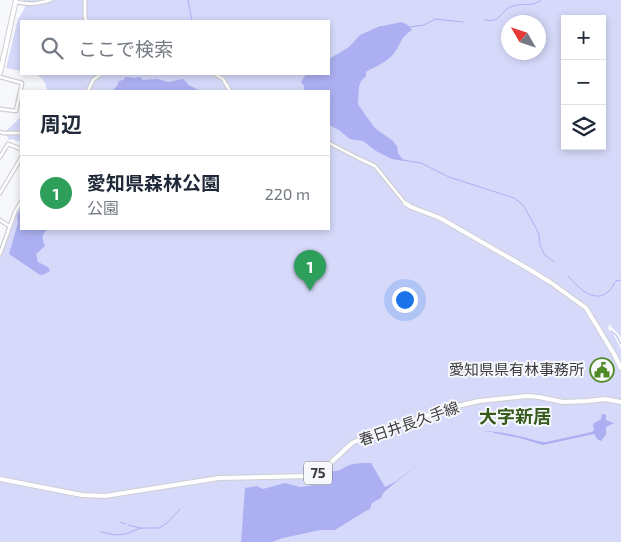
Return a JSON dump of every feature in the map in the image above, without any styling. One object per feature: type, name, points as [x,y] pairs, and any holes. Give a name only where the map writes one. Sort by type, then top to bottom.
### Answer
[{"type":"main road","points":[[0,75],[15,1]]},
{"type":"main road","points":[[405,203],[440,218],[527,268],[586,308],[621,368]]},
{"type":"main road","name":"春日井長久手線","points":[[0,478],[73,494],[96,496],[121,494],[219,478],[309,476],[324,469],[352,443],[449,408],[478,402],[527,396],[563,402],[605,399],[621,402]]},
{"type":"street","points":[[15,1],[35,4],[51,0]]},
{"type":"street","points":[[84,0],[86,20]]},
{"type":"street","points":[[0,75],[22,83],[20,90]]},
{"type":"street","points":[[88,90],[93,80],[100,75]]},
{"type":"street","points":[[216,75],[222,79],[229,90]]},
{"type":"street","points":[[0,108],[16,111],[20,92]]},
{"type":"street","points":[[0,132],[20,134]]},
{"type":"street","points":[[330,143],[376,166],[405,203]]},
{"type":"street","points":[[0,157],[8,144],[20,149]]},
{"type":"street","points":[[0,193],[20,160]]},
{"type":"street","points":[[0,254],[15,212],[20,204]]},
{"type":"street","points":[[0,220],[10,227]]},
{"type":"shaded area","points":[[23,0],[621,0],[621,337],[609,324],[608,329],[621,349],[621,542],[0,542],[0,259],[14,217],[20,206],[20,230],[330,230],[330,90],[46,90],[44,81],[36,75],[330,75],[330,20],[20,20],[20,71],[6,68],[18,19],[25,8]]},
{"type":"shaded area","points":[[20,118],[20,142],[9,140],[5,132]]},
{"type":"water","points":[[401,22],[408,25],[412,30],[403,38],[389,58],[366,72],[366,76],[361,81],[359,87],[358,104],[376,129],[392,140],[397,146],[398,153],[404,161],[392,159],[376,151],[363,141],[350,139],[330,126],[330,90],[304,90],[301,82],[305,75],[330,75],[330,58],[349,47],[360,35],[383,26]]},
{"type":"water","points":[[126,77],[140,77],[143,80],[157,79],[168,82],[183,79],[190,86],[199,90],[113,90],[119,81]]},
{"type":"water","points":[[20,211],[20,230],[46,230],[43,237],[45,246],[36,254],[38,262],[48,267],[50,271],[45,274],[40,275],[9,254],[18,223],[17,216]]},
{"type":"water","points":[[602,414],[606,415],[606,420],[614,423],[606,427],[606,435],[602,441],[598,440],[594,434],[543,445],[492,431],[546,442],[592,432],[594,430],[593,424],[601,419]]},
{"type":"water","points":[[422,461],[384,492],[381,498],[372,503],[370,509],[335,530],[320,530],[272,542],[241,542],[245,488],[257,486],[263,489],[285,483],[300,487],[309,486],[325,480],[331,471],[361,463],[371,463],[385,487],[395,482]]},
{"type":"waterway","points":[[188,0],[192,20]]},
{"type":"waterway","points":[[485,20],[494,20],[513,6],[531,4],[541,0]]},
{"type":"waterway","points":[[410,27],[424,25],[435,19],[463,22]]},
{"type":"waterway","points":[[403,160],[421,163],[449,177],[514,198],[523,205],[536,228],[544,254],[554,262]]},
{"type":"waterway","points":[[568,276],[581,289],[598,296],[609,291],[616,281],[621,280]]},
{"type":"waterway","points":[[611,331],[616,335],[621,344]]},
{"type":"waterway","points":[[128,525],[139,528],[159,528],[167,523],[180,509]]},
{"type":"waterway","points":[[120,522],[126,524]]},
{"type":"waterway","points":[[101,532],[116,535],[141,528]]},
{"type":"place","name":"愛知県森林公園","points":[[310,291]]},
{"type":"place","name":"愛知県県有林事務所","points":[[602,370]]},
{"type":"district","name":"大字新居","points":[[515,417]]}]
